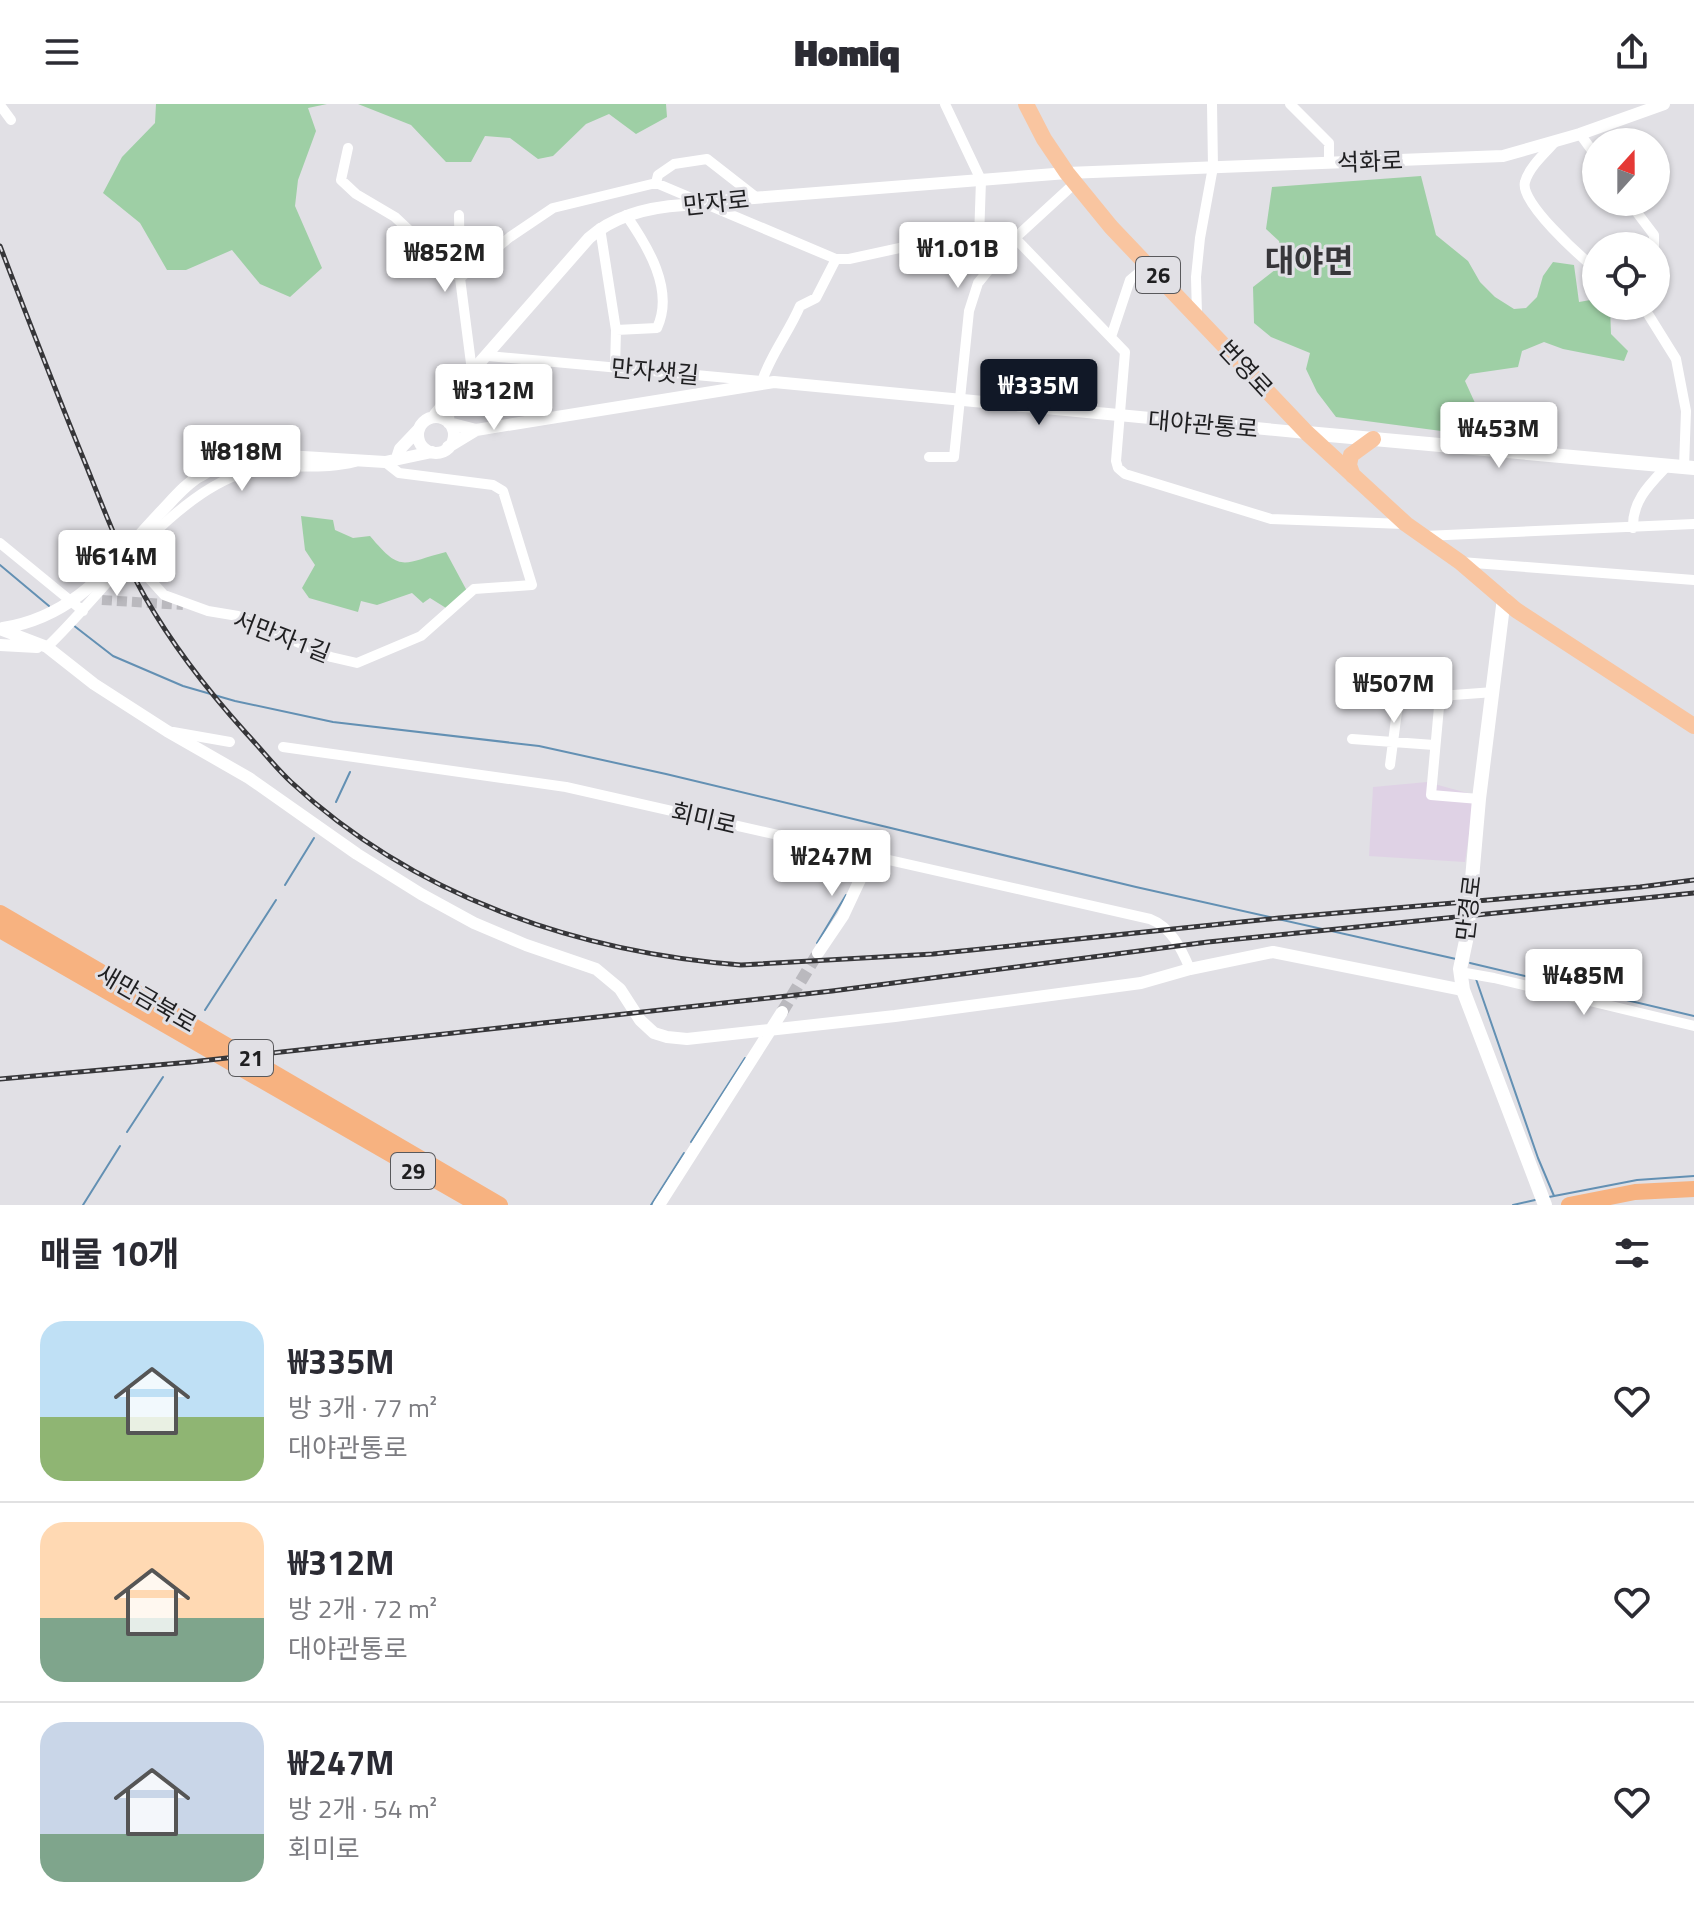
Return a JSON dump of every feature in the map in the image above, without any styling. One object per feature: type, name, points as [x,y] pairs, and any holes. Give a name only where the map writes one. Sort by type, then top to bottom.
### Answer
[{"type":"highway","name":"새만금북로","points":[[0,913],[364,1131],[479,1205]]},
{"type":"highway","name":"새만금북로","points":[[0,930],[500,1205]]},
{"type":"highway","name":"29","points":[[364,1131],[467,1205]]},
{"type":"highway","points":[[364,1131],[509,1205]]},
{"type":"highway","points":[[1577,1203],[1635,1192],[1694,1189]]},
{"type":"main road","name":"번영로","points":[[1026,104],[1044,139],[1111,227],[1307,433],[1353,476],[1406,524],[1460,562],[1516,610],[1694,726]]},
{"type":"main road","name":"대야관통로","points":[[1307,433],[1689,468]]},
{"type":"main road","points":[[1353,476],[1349,465],[1351,455],[1373,439]]},
{"type":"main road","name":"번영로","points":[[1504,598],[1694,718]]},
{"type":"main road","name":"만경로","points":[[1504,598],[1463,950],[1468,973],[1463,990],[1543,1199]]},
{"type":"street","points":[[945,104],[981,180],[980,244]]},
{"type":"street","points":[[1197,315],[1196,277],[1200,238],[1213,167],[1212,104]]},
{"type":"street","points":[[1290,104],[1329,143],[1329,162]]},
{"type":"street","name":"석화로","points":[[1071,178],[1213,167],[1503,156],[1580,134],[1634,109],[1664,104]]},
{"type":"street","points":[[0,105],[11,120]]},
{"type":"street","points":[[1555,142],[1536,162],[1525,181],[1526,195],[1582,258]]},
{"type":"street","points":[[348,148],[341,180],[356,194],[395,217],[460,278]]},
{"type":"street","points":[[656,183],[658,175],[674,164],[707,159],[757,198]]},
{"type":"street","points":[[929,457],[954,457],[969,311],[978,283],[1071,178]]},
{"type":"street","name":"만자로","points":[[433,417],[600,228],[626,215],[682,205],[714,206],[728,200],[981,180],[1071,178]]},
{"type":"street","points":[[460,278],[510,237],[553,208],[656,183],[836,259],[959,237],[980,244],[995,261]]},
{"type":"street","points":[[459,215],[460,278],[472,371]]},
{"type":"street","points":[[616,330],[657,328],[661,319],[656,264],[648,246],[626,215]]},
{"type":"street","points":[[1640,216],[1652,232]]},
{"type":"street","points":[[600,228],[616,330],[615,368]]},
{"type":"street","points":[[1015,238],[1125,352],[1116,461],[1125,474],[1271,519],[1406,524]]},
{"type":"street","points":[[768,382],[767,364],[794,322],[800,306],[816,298],[836,259]]},
{"type":"street","points":[[1111,337],[1130,280],[1148,265]]},
{"type":"street","points":[[1652,320],[1676,359],[1690,410],[1689,468]]},
{"type":"street","name":"만자샛길","points":[[488,356],[768,382]]},
{"type":"street","name":"대야관통로","points":[[476,430],[768,382],[1307,433]]},
{"type":"street","points":[[446,401],[453,437],[448,447]]},
{"type":"street","points":[[391,460],[425,420],[433,417],[476,430]]},
{"type":"street","points":[[419,429],[422,446],[432,452]]},
{"type":"street","points":[[0,629],[68,605],[99,580],[197,477],[253,456],[391,460],[448,447],[476,430]]},
{"type":"street","name":"서만자1길","points":[[144,545],[141,562],[146,575],[164,595],[208,611],[238,616],[331,657],[357,663],[421,636],[474,589],[532,585],[503,491],[493,485],[399,473],[391,460]]},
{"type":"street","points":[[0,645],[47,647],[97,600],[144,545],[202,493],[245,473],[276,468],[339,466],[358,461]]},
{"type":"street","points":[[1633,528],[1632,511],[1645,490],[1667,466]]},
{"type":"street","points":[[1422,536],[1694,524]]},
{"type":"street","points":[[0,543],[79,615]]},
{"type":"street","points":[[1460,562],[1694,580]]},
{"type":"street","name":"서만자1길","points":[[183,605],[201,607]]},
{"type":"street","points":[[0,629],[47,647],[94,684],[249,778],[357,854],[421,894],[474,923],[596,969],[620,989],[640,1020],[654,1033],[667,1037],[687,1039],[895,1016],[1141,983],[1190,969],[1273,952],[1463,990]]},
{"type":"street","points":[[1479,799],[1431,795],[1440,696],[1494,692]]},
{"type":"street","points":[[1390,765],[1398,704]]},
{"type":"street","points":[[167,731],[230,742]]},
{"type":"street","points":[[1352,739],[1434,745]]},
{"type":"street","name":"회미로","points":[[283,747],[566,787],[1150,919],[1163,924],[1190,969]]},
{"type":"street","points":[[818,953],[843,916],[871,856]]},
{"type":"street","points":[[1468,973],[1694,1026]]},
{"type":"street","points":[[659,1205],[782,1012]]},
{"type":"shaded area","points":[[1427,782],[1475,795],[1465,862],[1369,856],[1373,787]]},
{"type":"green space","points":[[156,104],[327,104],[308,108],[316,131],[298,180],[295,206],[322,268],[290,297],[260,284],[232,250],[186,270],[167,270],[140,223],[103,193],[122,157],[155,123]]},
{"type":"green space","points":[[358,104],[666,104],[667,117],[636,134],[609,114],[586,124],[553,156],[538,159],[510,138],[485,136],[471,162],[446,162],[411,125]]},
{"type":"green space","points":[[1421,176],[1436,235],[1468,261],[1480,282],[1495,297],[1514,309],[1526,308],[1537,297],[1543,276],[1553,262],[1574,265],[1579,302],[1582,301],[1582,320],[1610,320],[1611,334],[1628,351],[1624,361],[1563,349],[1544,342],[1522,351],[1518,367],[1470,374],[1465,381],[1475,403],[1490,409],[1500,423],[1494,438],[1336,417],[1317,392],[1306,369],[1310,353],[1271,337],[1254,323],[1253,287],[1284,263],[1279,241],[1266,229],[1272,187]]},
{"type":"green space","points":[[301,516],[333,520],[335,530],[353,538],[370,536],[397,561],[411,562],[446,552],[467,591],[446,608],[430,598],[423,603],[412,593],[377,605],[361,601],[358,612],[309,598],[302,588],[315,565],[305,550]]},
{"type":"waterway","points":[[0,565],[49,606]]},
{"type":"waterway","points":[[73,625],[113,656],[183,686],[235,701],[333,722],[539,746],[1456,959]]},
{"type":"waterway","points":[[336,802],[350,772]]},
{"type":"waterway","points":[[285,885],[314,838]]},
{"type":"waterway","points":[[817,943],[846,895]]},
{"type":"waterway","points":[[205,1010],[276,900]]},
{"type":"waterway","points":[[1470,963],[1694,1016]]},
{"type":"waterway","points":[[1476,979],[1554,1196]]},
{"type":"waterway","points":[[691,1142],[745,1058]]},
{"type":"waterway","points":[[127,1132],[163,1077]]},
{"type":"waterway","points":[[83,1205],[120,1146]]},
{"type":"waterway","points":[[651,1205],[684,1153]]},
{"type":"waterway","points":[[1549,1197],[1637,1180],[1694,1176]]},
{"type":"waterway","points":[[1513,1205],[1535,1200]]},
{"type":"tunnel","points":[[102,600],[183,605]]},
{"type":"tunnel","points":[[782,1012],[818,953]]},
{"type":"railway","points":[[0,246],[121,549],[156,615],[192,668],[279,770],[339,822],[390,857],[444,887],[500,911],[618,947],[741,965],[933,954],[1694,880]]},
{"type":"railway","points":[[0,1079],[191,1062],[832,991],[1208,942],[1694,893]]},
{"type":"district","name":"대야면","points":[[1309,260]]}]
